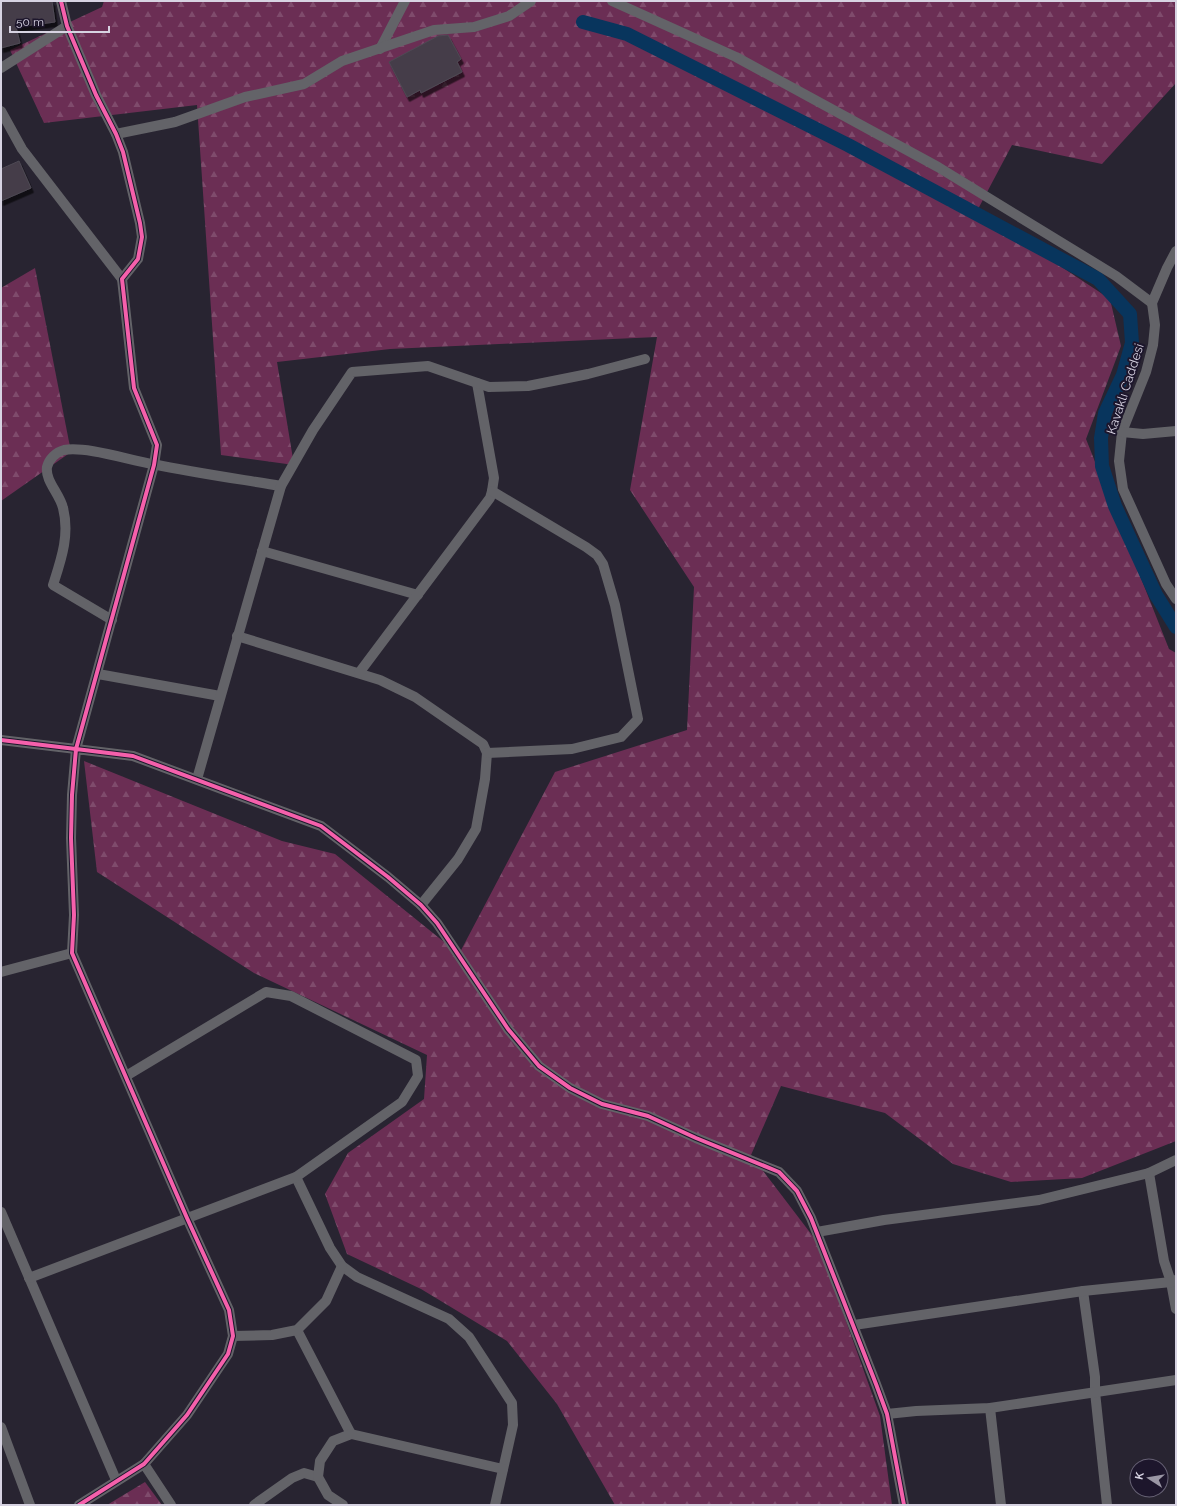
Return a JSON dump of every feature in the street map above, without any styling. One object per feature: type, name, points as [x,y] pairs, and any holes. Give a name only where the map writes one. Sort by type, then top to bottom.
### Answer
[{"type":"street","points":[[61,1],[67,26],[96,95],[116,134],[123,152],[140,223],[142,237],[138,259],[122,279]]},
{"type":"street","points":[[380,49],[405,1]]},
{"type":"street","points":[[116,134],[175,122],[245,97],[304,84],[342,61],[434,30],[474,27],[509,16],[531,1]]},
{"type":"street","points":[[612,1],[736,57],[938,167],[1116,276],[1152,303],[1176,251]]},
{"type":"street","points":[[1,68],[67,26]]},
{"type":"street","points":[[1,111],[22,149],[122,279],[134,388],[157,445],[154,465],[98,674],[76,749],[72,795],[71,838],[74,915],[72,953],[187,1218],[229,1310],[233,1336],[228,1354],[187,1415],[144,1464],[116,1480],[79,1505]]},
{"type":"street","name":"Kavaklı Caddesi","points":[[1152,303],[1155,325],[1153,345],[1146,372],[1122,432],[1119,461],[1123,489],[1166,584],[1176,599]]},
{"type":"street","points":[[197,779],[281,486],[313,430],[352,372],[428,366],[489,387],[528,386],[588,374],[645,359]]},
{"type":"street","points":[[359,674],[486,504],[492,491],[494,478],[477,383]]},
{"type":"street","points":[[1122,432],[1143,434],[1176,431]]},
{"type":"street","points":[[112,620],[53,585],[63,553],[66,529],[60,497],[49,479],[47,467],[53,456],[63,450],[96,452],[154,465],[281,486]]},
{"type":"street","points":[[487,752],[572,749],[621,737],[638,719],[614,605],[603,564],[596,555],[586,548],[492,491]]},
{"type":"street","points":[[262,551],[418,595]]},
{"type":"street","points":[[237,636],[380,680],[415,697],[483,744],[487,752],[485,779],[476,829],[458,859],[421,905]]},
{"type":"street","points":[[98,674],[220,696]]},
{"type":"street","points":[[1,740],[134,756],[321,826],[388,877],[421,905],[437,923],[508,1029],[539,1066],[570,1088],[602,1104],[648,1116],[696,1138],[779,1172],[797,1191],[811,1218],[854,1325],[887,1414],[904,1505]]},
{"type":"street","points":[[1,972],[72,953]]},
{"type":"street","points":[[29,1278],[296,1177],[402,1102],[418,1076],[416,1060],[291,996],[266,992],[126,1076]]},
{"type":"street","points":[[817,1232],[884,1220],[1039,1200],[1150,1173],[1176,1160]]},
{"type":"street","points":[[1150,1173],[1164,1260],[1173,1281],[1176,1309]]},
{"type":"street","points":[[296,1177],[330,1248],[342,1266],[357,1277],[449,1319],[469,1337],[512,1403],[513,1425],[495,1505]]},
{"type":"street","points":[[2,1217],[116,1480]]},
{"type":"street","points":[[233,1336],[272,1335],[297,1330],[326,1302],[342,1266]]},
{"type":"street","points":[[854,1325],[1083,1291],[1173,1281]]},
{"type":"street","points":[[1083,1291],[1095,1377],[1095,1392],[1107,1505]]},
{"type":"street","points":[[297,1330],[351,1434]]},
{"type":"street","points":[[887,1414],[916,1411],[990,1408],[1176,1380]]},
{"type":"street","points":[[990,1408],[1001,1505]]},
{"type":"street","points":[[1,1427],[30,1505]]},
{"type":"street","points":[[343,1505],[328,1495],[318,1477],[320,1461],[333,1440],[351,1434],[503,1469]]},
{"type":"street","points":[[144,1464],[171,1505]]},
{"type":"street","points":[[254,1505],[292,1478],[304,1473],[318,1477]]},
{"type":"green space","points":[[104,1],[1176,1],[1176,83],[1102,164],[1012,145],[977,211],[1110,299],[1121,346],[1086,439],[1169,649],[1176,653],[1176,1141],[1082,1178],[1011,1182],[953,1164],[885,1113],[781,1086],[751,1155],[818,1243],[880,1416],[892,1505],[615,1505],[557,1404],[507,1341],[421,1289],[347,1254],[325,1194],[348,1153],[424,1099],[427,1055],[254,973],[97,872],[84,761],[282,841],[335,854],[459,954],[555,772],[687,730],[694,587],[630,490],[657,337],[390,349],[277,362],[294,465],[221,455],[197,105],[44,123],[10,50],[102,7]]},
{"type":"green space","points":[[35,268],[71,452],[1,501],[1,288]]},
{"type":"green space","points":[[145,1482],[162,1505],[107,1505]]},
{"type":"building","points":[[1,1],[52,1],[55,22],[16,27],[20,43],[1,48]]},
{"type":"building","points":[[448,35],[461,59],[457,62],[462,72],[421,93],[420,90],[407,97],[389,62],[438,36]]},
{"type":"building","points":[[19,161],[31,188],[1,201],[1,169]]},
{"type":"waterway","points":[[583,22],[627,34],[848,145],[1098,279],[1130,314],[1132,343],[1123,375],[1105,413],[1101,438],[1102,466],[1115,506],[1156,595],[1176,627]]},
{"type":"cycle path","points":[[1,740],[76,749],[154,465],[157,445],[134,388],[122,279],[138,259],[142,237],[140,223],[123,152],[116,134],[96,95],[67,26],[61,1]]},
{"type":"cycle path","points":[[79,1505],[144,1464],[187,1415],[228,1354],[233,1336],[229,1310],[187,1218],[72,953],[74,915],[71,838],[72,795],[76,749],[133,756],[321,826],[388,877],[421,905],[437,923],[508,1029],[539,1066],[570,1088],[602,1104],[648,1116],[696,1138],[779,1172],[797,1191],[811,1218],[876,1384],[887,1414],[904,1505]]}]
